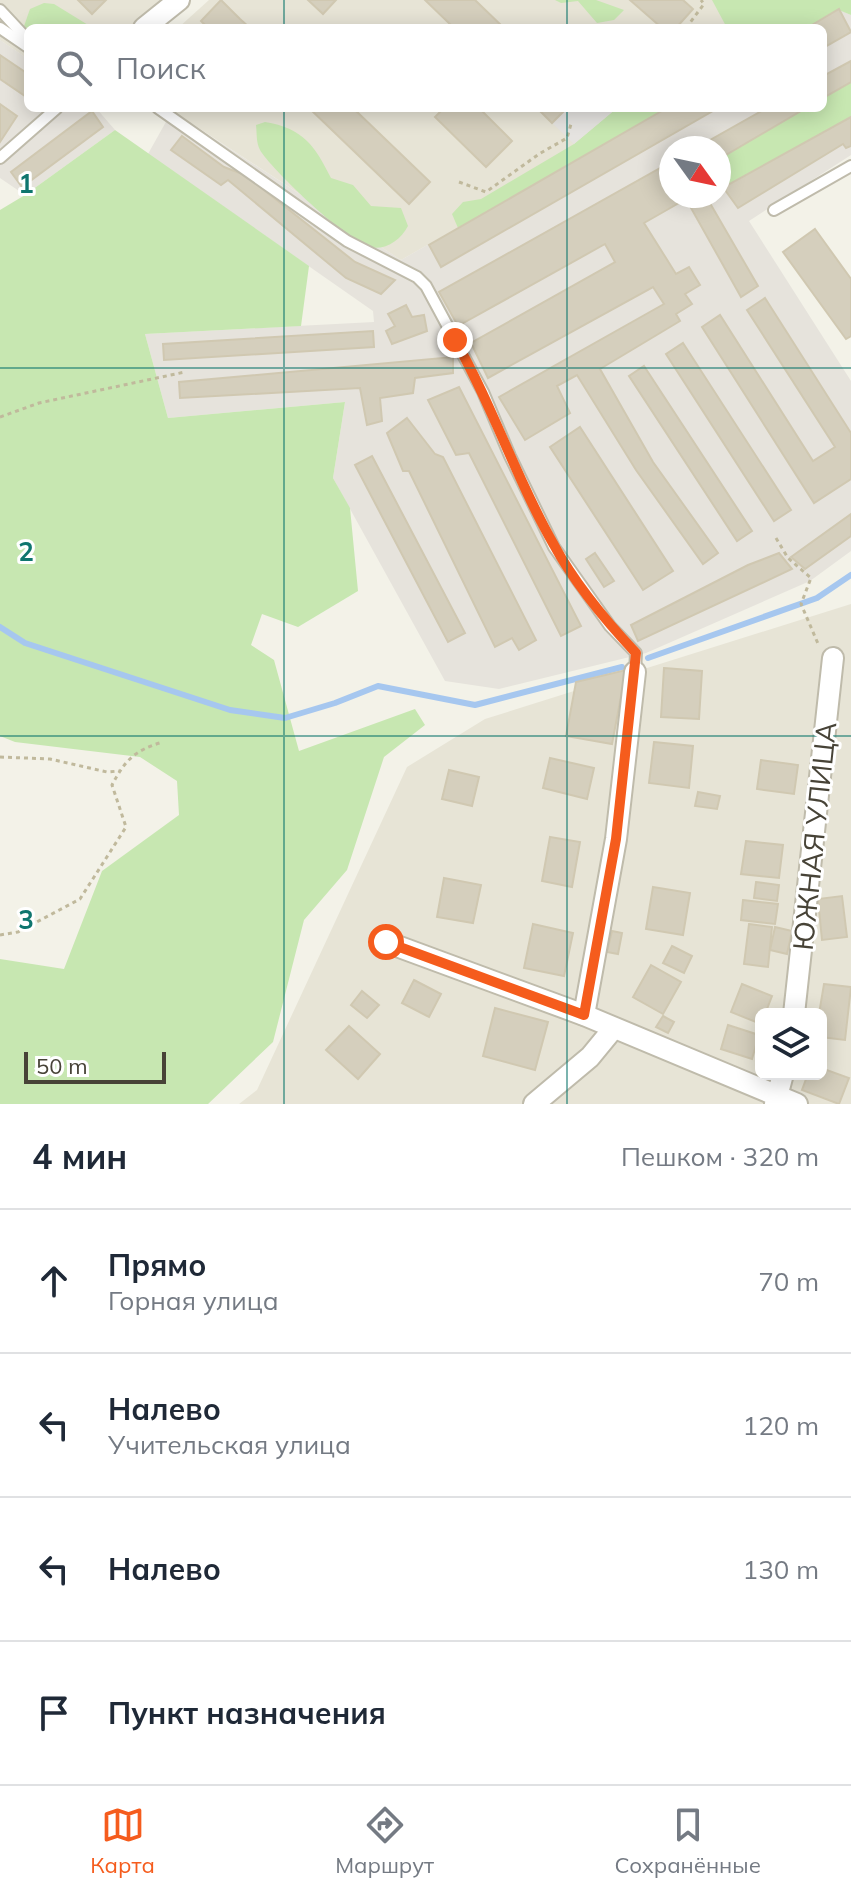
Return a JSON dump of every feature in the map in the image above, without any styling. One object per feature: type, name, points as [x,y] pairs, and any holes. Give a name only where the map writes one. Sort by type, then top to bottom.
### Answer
[{"type":"street","points":[[149,24],[179,0]]},
{"type":"street","name":"ЮЖНАЯ УЛИЦА","points":[[795,1008],[833,658]]},
{"type":"street","points":[[584,1015],[616,839],[635,672]]},
{"type":"street","points":[[386,942],[584,1015],[784,1101],[783,1080]]},
{"type":"street","points":[[534,1104],[590,1057],[613,1029]]},
{"type":"lane","points":[[0,10],[24,36]]},
{"type":"lane","points":[[0,28],[24,44]]},
{"type":"lane","points":[[0,158],[52,112]]},
{"type":"lane","points":[[164,112],[347,241],[417,277],[426,286],[483,392],[554,547],[610,626],[636,653],[635,672]]},
{"type":"lane","points":[[774,210],[851,166]]},
{"type":"path","points":[[689,24],[704,4],[701,0]]},
{"type":"path","points":[[459,182],[486,192],[567,138],[571,124]]},
{"type":"path","points":[[0,417],[39,403],[185,372]]},
{"type":"path","points":[[776,538],[788,558],[811,578],[801,604],[820,648],[833,658]]},
{"type":"path","points":[[0,935],[18,932],[80,899],[126,827],[112,785],[119,771],[141,748],[163,742]]},
{"type":"path","points":[[0,757],[50,759],[107,772],[119,771]]},
{"type":"shaded area","points":[[0,0],[161,0],[134,24],[24,24],[24,56],[0,40]]},
{"type":"shaded area","points":[[209,0],[765,0],[732,24],[182,24]]},
{"type":"shaded area","points":[[839,9],[851,15],[851,155],[749,221],[851,381],[851,551],[810,581],[646,653],[499,689],[445,681],[333,478],[345,402],[168,418],[145,334],[374,322],[373,311],[148,154],[174,112],[401,260],[660,112],[827,112],[827,24],[814,24]]},
{"type":"shaded area","points":[[0,40],[24,56],[24,112],[99,112],[115,130],[25,195],[0,178]]},
{"type":"shaded area","points":[[174,112],[628,112],[635,127],[401,260]]},
{"type":"shaded area","points":[[563,112],[612,112],[574,144],[552,123]]},
{"type":"shaded area","points":[[851,604],[851,1104],[239,1104],[257,1090],[407,767],[485,719]]},
{"type":"green space","points":[[555,0],[596,0],[624,10],[614,20],[597,23],[578,1],[561,3]]},
{"type":"green space","points":[[712,0],[851,0],[851,15],[839,10],[814,24],[725,24]]},
{"type":"green space","points":[[44,3],[54,4],[86,24],[25,24],[30,9]]},
{"type":"green space","points":[[851,82],[851,117],[731,183],[731,152],[799,112],[827,112],[827,96]]},
{"type":"green space","points":[[612,112],[660,112],[458,228],[452,214],[463,202],[481,199],[574,144]]},
{"type":"green space","points":[[265,122],[289,129],[306,140],[331,178],[353,185],[371,206],[401,208],[408,226],[404,232],[394,242],[375,248],[361,244],[338,228],[260,150],[256,125]]},
{"type":"green space","points":[[115,130],[309,266],[301,326],[145,334],[168,418],[345,402],[333,478],[350,508],[358,591],[298,627],[262,614],[251,645],[274,660],[299,751],[415,709],[425,725],[384,757],[347,870],[304,920],[273,1042],[208,1104],[0,1104],[0,959],[64,969],[102,871],[179,815],[177,781],[140,757],[15,742],[0,736],[0,210]]},
{"type":"building","points":[[78,0],[106,0],[92,14]]},
{"type":"building","points":[[221,0],[246,24],[204,24],[201,21]]},
{"type":"building","points":[[308,0],[336,0],[323,14]]},
{"type":"building","points":[[425,0],[475,0],[500,24],[450,24]]},
{"type":"building","points":[[630,0],[683,0],[693,9],[680,24],[657,24]]},
{"type":"building","points":[[839,9],[851,32],[827,46],[827,24],[814,24]]},
{"type":"building","points":[[0,55],[24,71],[24,95],[0,79]]},
{"type":"building","points":[[851,61],[851,82],[827,96],[827,74]]},
{"type":"building","points":[[0,104],[17,116],[0,142]]},
{"type":"building","points":[[91,112],[103,127],[22,187],[11,172]]},
{"type":"building","points":[[313,112],[357,112],[430,182],[409,204]]},
{"type":"building","points":[[440,112],[483,112],[512,141],[486,167],[435,117]]},
{"type":"building","points":[[541,112],[563,112],[552,123]]},
{"type":"building","points":[[660,112],[711,112],[669,136],[659,136],[659,142],[441,267],[429,245]]},
{"type":"building","points":[[760,112],[799,112],[731,152],[731,136],[717,136]]},
{"type":"building","points":[[851,117],[851,146],[846,148],[843,144],[738,208],[731,198],[731,183]]},
{"type":"building","points":[[182,136],[224,167],[245,175],[355,262],[395,280],[381,294],[346,278],[228,180],[221,185],[171,150]]},
{"type":"building","points":[[659,169],[659,208],[670,208],[644,223],[676,274],[689,267],[700,285],[685,294],[692,304],[676,314],[680,321],[600,369],[653,462],[718,553],[703,564],[636,470],[577,375],[557,386],[570,413],[525,440],[499,397],[664,304],[653,287],[488,378],[471,343],[615,262],[605,244],[458,326],[439,292]]},
{"type":"building","points":[[691,208],[713,208],[758,286],[741,297]]},
{"type":"building","points":[[815,229],[851,279],[851,336],[846,339],[783,252]]},
{"type":"building","points":[[765,298],[851,433],[851,479],[814,503],[702,327],[720,315],[813,461],[835,447],[747,310]]},
{"type":"building","points":[[406,305],[412,317],[424,315],[427,331],[392,344],[386,331],[395,326],[388,314]]},
{"type":"building","points":[[373,331],[374,347],[164,360],[163,344]]},
{"type":"building","points":[[683,343],[791,510],[774,521],[666,354]]},
{"type":"building","points":[[453,357],[453,373],[415,378],[413,393],[380,398],[382,421],[367,425],[360,388],[180,398],[179,382]]},
{"type":"building","points":[[644,366],[752,531],[737,541],[629,376]]},
{"type":"building","points":[[459,387],[581,626],[561,636],[469,453],[456,455],[428,400]]},
{"type":"building","points":[[407,418],[435,454],[443,457],[536,640],[519,650],[512,638],[495,647],[409,471],[403,471],[387,433]]},
{"type":"building","points":[[580,427],[673,571],[643,590],[550,447]]},
{"type":"building","points":[[372,456],[465,633],[448,642],[355,465]]},
{"type":"building","points":[[851,514],[851,536],[805,569],[791,557]]},
{"type":"building","points":[[595,553],[614,581],[604,587],[586,559]]},
{"type":"building","points":[[779,553],[792,569],[638,641],[631,625],[748,565]]},
{"type":"building","points":[[664,668],[702,671],[699,719],[661,717]]},
{"type":"building","points":[[626,670],[612,744],[566,736],[576,682]]},
{"type":"building","points":[[654,742],[693,746],[689,788],[649,783]]},
{"type":"building","points":[[550,758],[594,768],[587,799],[543,788]]},
{"type":"building","points":[[761,760],[798,765],[794,794],[757,789]]},
{"type":"building","points":[[449,770],[479,777],[472,806],[442,799]]},
{"type":"building","points":[[698,792],[720,796],[717,809],[695,806]]},
{"type":"building","points":[[550,837],[580,842],[572,887],[542,881]]},
{"type":"building","points":[[746,841],[783,845],[779,878],[741,874]]},
{"type":"building","points":[[444,878],[481,885],[473,923],[437,917]]},
{"type":"building","points":[[756,882],[779,885],[777,901],[754,898]]},
{"type":"building","points":[[653,887],[690,893],[683,935],[646,929]]},
{"type":"building","points":[[842,896],[847,937],[822,940],[818,899]]},
{"type":"building","points":[[743,900],[778,904],[775,924],[741,920]]},
{"type":"building","points":[[533,924],[573,933],[564,976],[524,968]]},
{"type":"building","points":[[749,924],[772,927],[768,967],[744,964]]},
{"type":"building","points":[[775,927],[792,931],[787,954],[770,950]]},
{"type":"building","points":[[612,931],[622,933],[618,954],[607,952]]},
{"type":"building","points":[[672,946],[692,956],[684,973],[663,963]]},
{"type":"building","points":[[651,965],[681,982],[663,1014],[633,997]]},
{"type":"building","points":[[414,980],[441,994],[429,1017],[402,1003]]},
{"type":"building","points":[[742,984],[772,996],[767,1008],[755,1008],[755,1022],[731,1012]]},
{"type":"building","points":[[824,984],[851,987],[845,1040],[827,1038],[827,1008],[820,1008]]},
{"type":"building","points":[[362,991],[379,1005],[367,1018],[351,1005]]},
{"type":"building","points":[[495,1008],[548,1022],[535,1070],[483,1056]]},
{"type":"building","points":[[663,1016],[674,1022],[668,1033],[656,1027]]},
{"type":"building","points":[[728,1025],[755,1034],[752,1059],[721,1049]]},
{"type":"building","points":[[349,1026],[380,1054],[358,1079],[326,1050]]},
{"type":"building","points":[[827,1070],[849,1078],[839,1104],[802,1090],[806,1080],[827,1080]]},
{"type":"waterway","points":[[648,658],[817,598],[851,575]]},
{"type":"waterway","points":[[0,627],[25,643],[230,710],[285,718],[378,686],[475,705],[622,667]]},
{"type":"route","points":[[386,942],[584,1015],[616,839],[636,653],[610,626],[554,547],[483,392],[455,340]]}]
